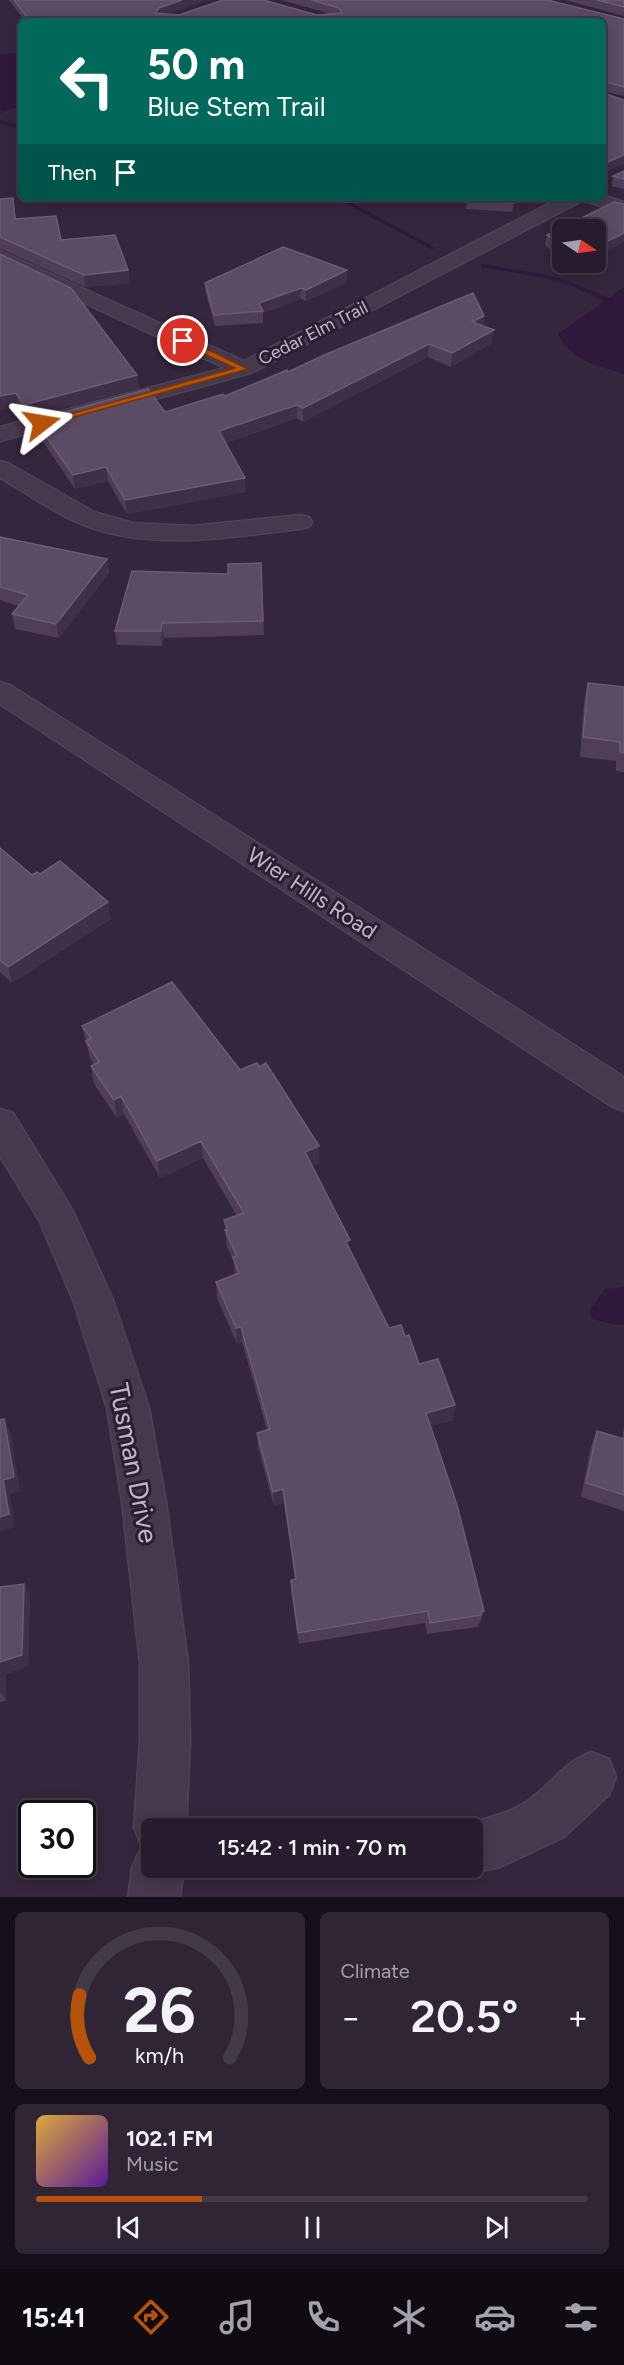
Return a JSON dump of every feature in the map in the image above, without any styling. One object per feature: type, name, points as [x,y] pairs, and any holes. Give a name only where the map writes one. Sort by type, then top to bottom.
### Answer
[{"type":"street","name":"Cedar Elm Trail","points":[[0,434],[244,369],[568,201]]},
{"type":"street","points":[[604,201],[624,207]]},
{"type":"street","points":[[0,257],[244,369]]},
{"type":"street","points":[[0,468],[85,517],[132,530],[193,533],[300,522]]},
{"type":"street","name":"Wier Hills Road","points":[[0,691],[624,1096]]},
{"type":"street","name":"Tusman Drive","points":[[0,1125],[54,1211],[93,1300],[128,1408],[144,1502],[164,1663],[165,1741],[161,1818]]},
{"type":"street","points":[[483,1845],[500,1841],[546,1819],[591,1777]]},
{"type":"street","points":[[154,1897],[157,1878]]},
{"type":"shaded area","points":[[18,53],[18,106],[0,113],[0,54]]},
{"type":"shaded area","points":[[624,287],[624,374],[595,365],[577,356],[563,343],[558,334]]},
{"type":"shaded area","points":[[624,1287],[624,1325],[592,1319],[590,1310],[605,1289]]},
{"type":"building","points":[[14,0],[182,0],[159,8],[155,13],[179,15],[223,0],[263,0],[317,15],[342,13],[339,8],[311,0],[547,0],[624,19],[624,87],[606,82],[606,18],[28,18]]},
{"type":"building","points":[[597,0],[624,0],[624,7]]},
{"type":"building","points":[[606,94],[624,100],[624,155],[606,163]]},
{"type":"building","points":[[624,171],[624,179],[613,176]]},
{"type":"building","points":[[13,198],[15,219],[56,216],[61,240],[115,235],[128,270],[84,275],[0,237],[0,199]]},
{"type":"building","points":[[490,201],[513,201],[513,203]]},
{"type":"building","points":[[614,202],[624,204],[624,233],[606,242],[606,219],[579,219]]},
{"type":"building","points":[[283,247],[347,270],[306,290],[301,288],[259,303],[263,311],[214,315],[205,283]]},
{"type":"building","points":[[0,254],[71,288],[137,375],[24,405],[16,393],[0,396]]},
{"type":"building","points":[[473,293],[484,316],[472,322],[494,330],[452,353],[429,344],[303,408],[297,405],[219,431],[245,478],[125,500],[106,467],[73,475],[35,420],[148,389],[165,412],[223,394],[225,396],[287,370],[288,372]]},
{"type":"building","points":[[0,537],[107,559],[56,624],[12,614],[28,595],[0,587]]},
{"type":"building","points":[[261,563],[263,621],[162,623],[161,631],[115,631],[132,571],[228,574],[228,564]]},
{"type":"building","points":[[588,683],[624,687],[624,753],[620,752],[620,742],[583,737]]},
{"type":"building","points":[[0,848],[32,875],[37,872],[40,874],[60,861],[108,902],[8,967],[0,960]]},
{"type":"building","points":[[172,982],[240,1070],[257,1063],[259,1067],[266,1063],[319,1146],[305,1152],[350,1240],[346,1242],[389,1328],[401,1325],[405,1336],[409,1335],[419,1364],[438,1359],[455,1405],[426,1413],[457,1505],[484,1611],[481,1611],[481,1615],[430,1623],[428,1611],[298,1633],[291,1580],[296,1579],[283,1489],[273,1492],[257,1433],[270,1429],[241,1327],[236,1328],[216,1282],[239,1273],[233,1257],[237,1256],[225,1230],[228,1230],[224,1220],[244,1213],[201,1141],[157,1161],[121,1096],[114,1100],[91,1066],[99,1062],[86,1041],[91,1038],[82,1026]]},
{"type":"building","points":[[4,1419],[14,1477],[3,1480],[9,1514],[0,1517],[0,1420]]},
{"type":"building","points":[[597,1431],[624,1439],[624,1495],[586,1483]]},
{"type":"building","points":[[24,1584],[22,1655],[0,1662],[0,1587]]},
{"type":"waterway","points":[[0,122],[18,126]]},
{"type":"waterway","points":[[344,201],[433,248]]},
{"type":"waterway","points":[[483,266],[547,276],[574,285],[624,308]]},
{"type":"route","points":[[42,423],[244,369],[183,341]]}]
